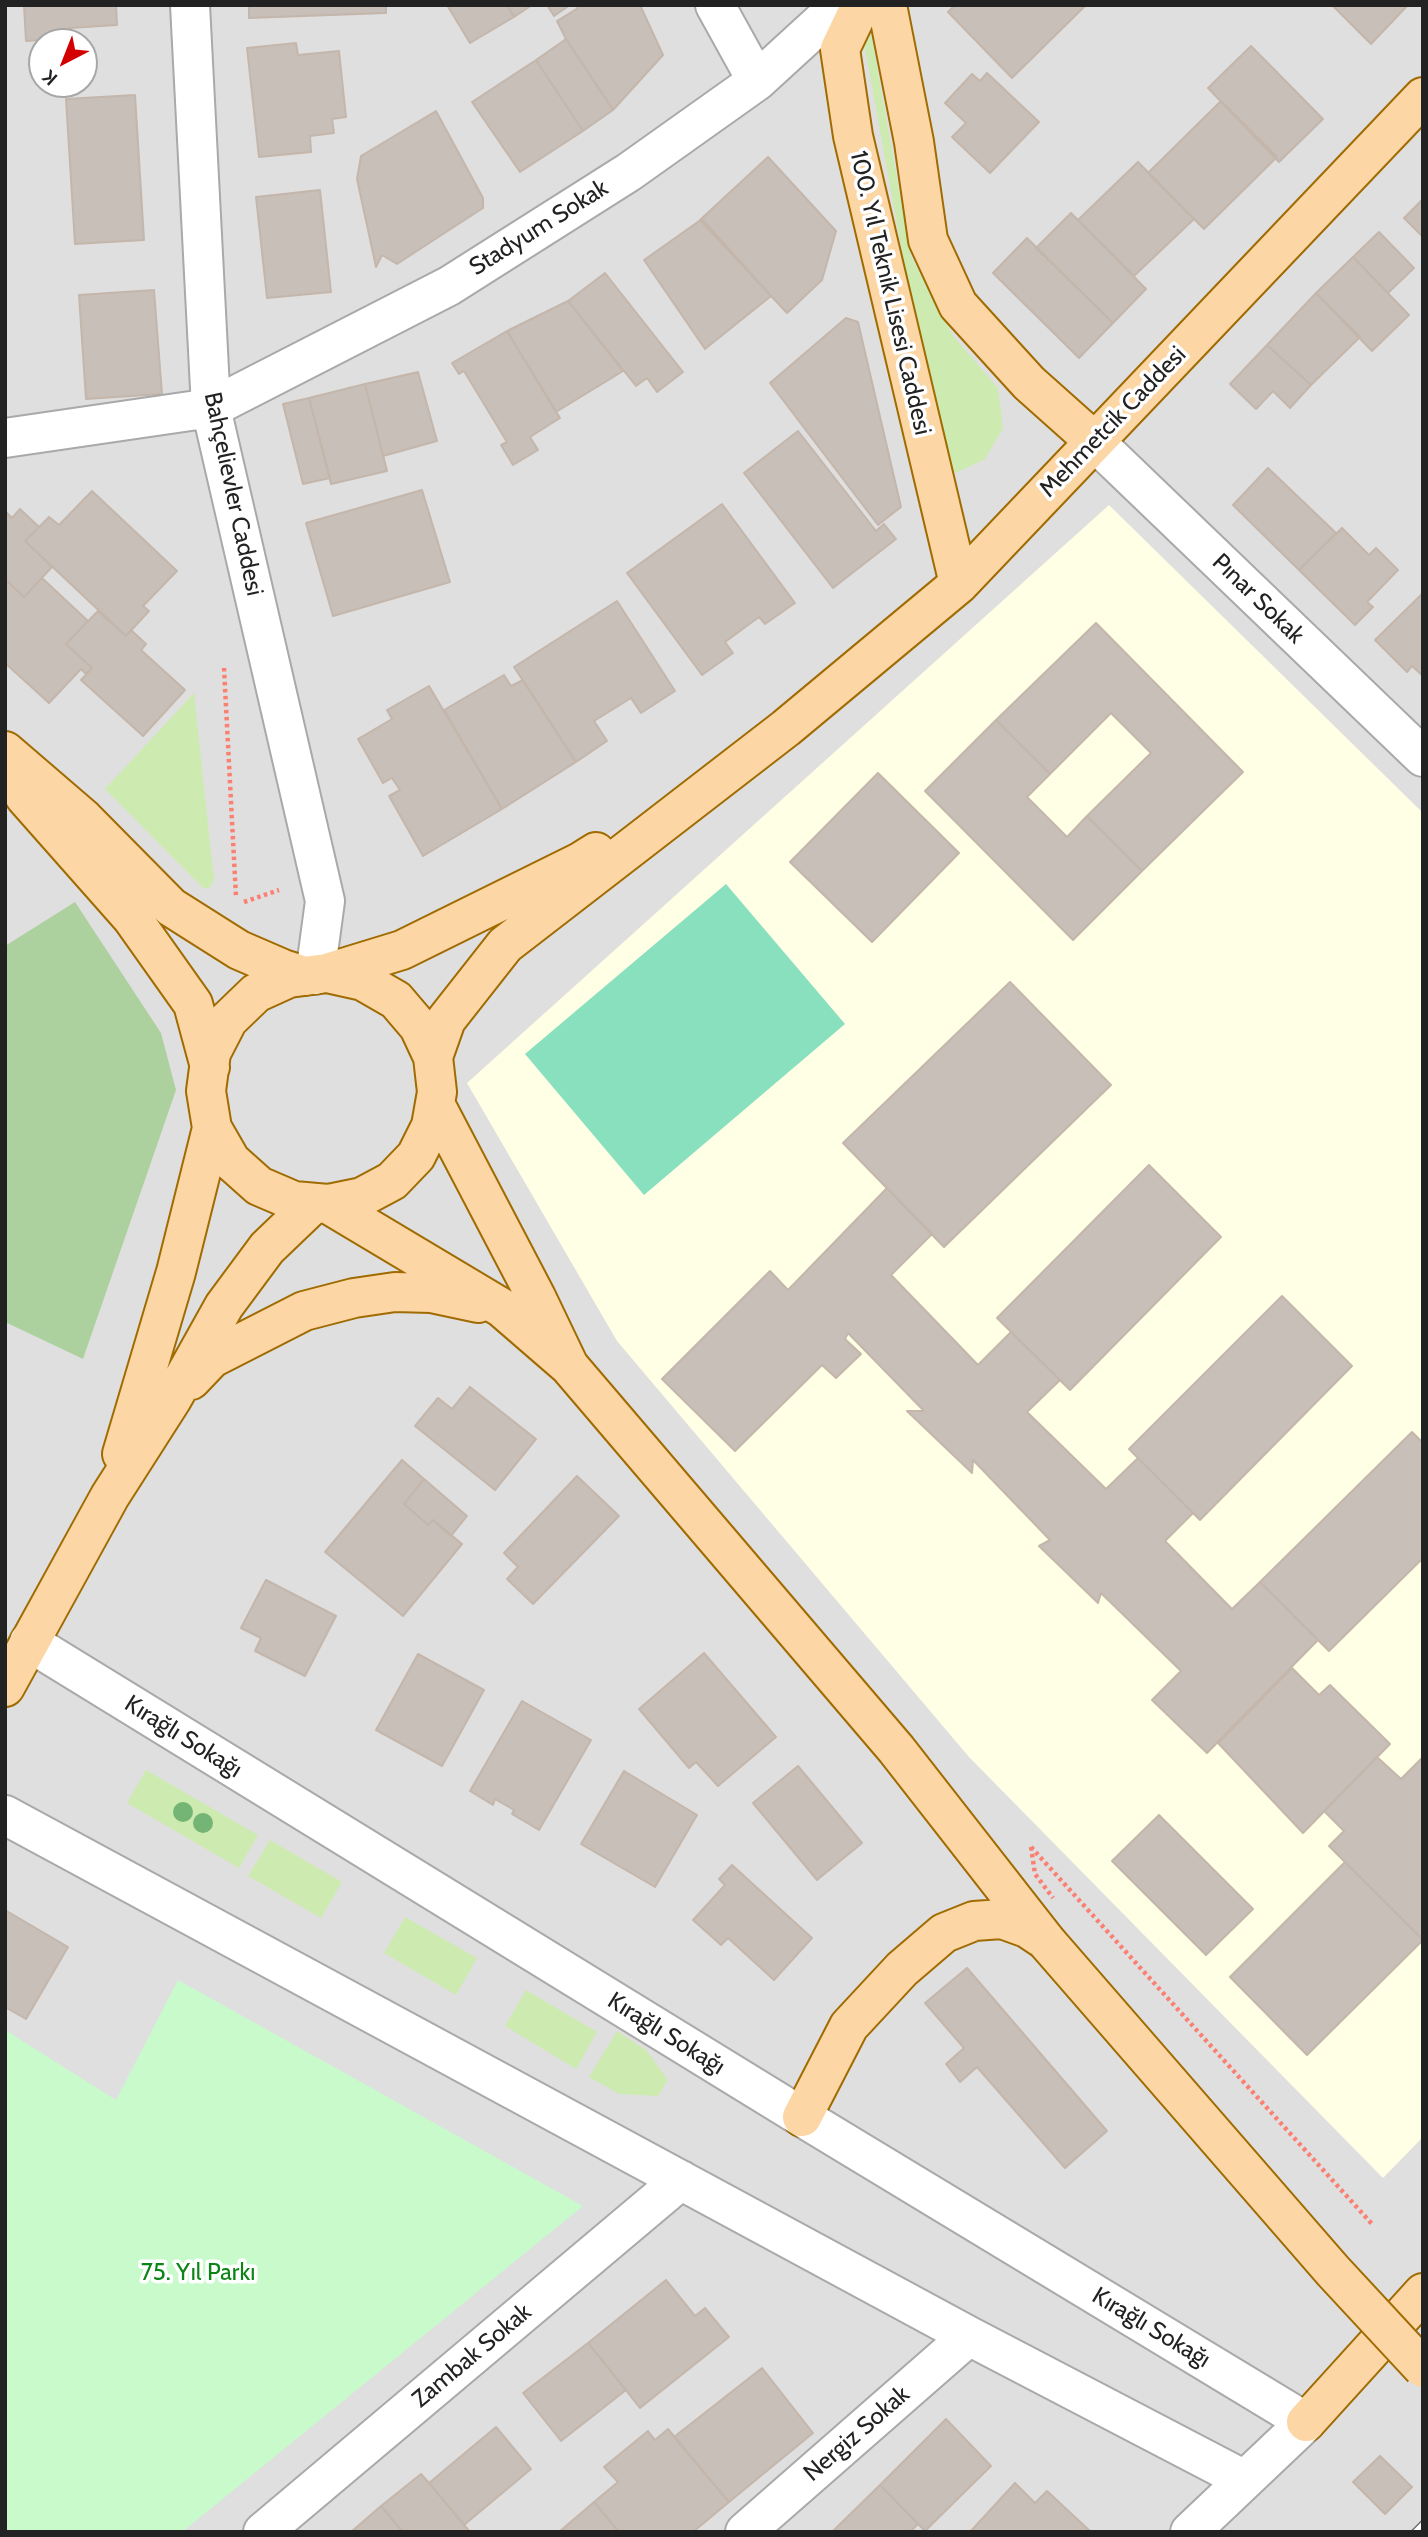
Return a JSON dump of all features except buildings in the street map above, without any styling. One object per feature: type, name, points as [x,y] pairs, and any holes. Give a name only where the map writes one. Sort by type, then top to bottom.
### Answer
[{"type":"main road","name":"100. Yıl Teknik Lisesi Caddesi","points":[[861,5],[840,49],[853,136],[959,584]]},
{"type":"main road","name":"100. Yıl Teknik Lisesi Caddesi","points":[[887,5],[914,142],[928,240],[958,305],[1029,383],[1094,441]]},
{"type":"main road","name":"Mehmetcik Caddesi","points":[[786,729],[959,584],[1423,97]]},
{"type":"main road","points":[[5,751],[84,819],[171,908],[239,950],[283,970],[316,975],[363,981],[396,1000],[419,1027],[433,1058],[437,1091],[431,1126],[416,1156],[392,1181],[362,1197],[321,1203],[294,1201],[260,1186],[231,1161],[212,1128],[206,1091],[211,1053],[228,1020],[256,993],[289,978],[316,975],[402,950],[580,862],[786,729]]},
{"type":"main road","points":[[433,1058],[446,1020],[505,945],[786,729]]},
{"type":"main road","points":[[5,767],[25,797],[132,918],[193,1004],[210,1067]]},
{"type":"main road","points":[[435,1104],[569,1366]]},
{"type":"main road","points":[[110,1496],[176,1272],[212,1128]]},
{"type":"main road","points":[[321,1203],[502,1308],[569,1366],[896,1749],[1046,1941],[1333,2271],[1423,2368]]},
{"type":"main road","points":[[5,1687],[110,1496],[172,1399],[224,1306],[267,1248],[321,1203]]},
{"type":"main road","points":[[172,1399],[212,1358],[304,1311],[354,1298],[395,1292],[431,1293],[502,1308]]},
{"type":"main road","points":[[802,2117],[849,2026],[902,1969],[943,1933],[974,1921],[1002,1919],[1027,1928],[1046,1941]]},
{"type":"main road","points":[[1306,2422],[1423,2293]]},
{"type":"street","name":"Bahçelievler Caddesi","points":[[190,5],[211,408],[325,901],[316,975]]},
{"type":"street","points":[[715,5],[757,81]]},
{"type":"street","name":"Stadyum Sokak","points":[[5,438],[211,408],[449,286],[629,172],[757,81],[839,5]]},
{"type":"street","name":"Pınar Sokak","points":[[1094,441],[1423,757]]},
{"type":"street","name":"Kırağlı Sokağı","points":[[29,1642],[802,2117],[1306,2422]]},
{"type":"street","points":[[5,1815],[969,2336],[1245,2480]]},
{"type":"street","name":"Zambak Sokak","points":[[263,2532],[681,2180]]},
{"type":"street","name":"Nergiz Sokak","points":[[745,2532],[969,2336]]},
{"type":"street","points":[[1190,2532],[1306,2422]]},
{"type":"path","points":[[211,933],[237,904],[224,656]]},
{"type":"path","points":[[1031,1847],[1372,2224]]},
{"type":"shaded area","points":[[5,5],[1423,5],[1423,2532],[5,2532]]},
{"type":"shaded area","points":[[1109,505],[1423,813],[1423,2137],[1383,2178],[969,1757],[617,1341],[467,1083]]},
{"type":"green space","points":[[869,23],[911,256],[953,336],[998,388],[1003,428],[985,459],[956,473],[945,466],[931,382],[903,257],[861,27]]},
{"type":"green space","points":[[194,693],[214,880],[209,888],[203,888],[105,789]]},
{"type":"green space","points":[[726,884],[845,1024],[644,1195],[525,1054]]},
{"type":"green space","points":[[75,902],[161,1033],[176,1090],[83,1359],[5,1322],[5,946]]},
{"type":"green space","points":[[146,1770],[258,1835],[239,1868],[127,1803]]},
{"type":"green space","points":[[270,1840],[342,1882],[321,1918],[248,1876]]},
{"type":"green space","points":[[405,1917],[477,1958],[456,1995],[384,1953]]},
{"type":"green space","name":"75. Yıl Parkı","points":[[178,1980],[583,2206],[182,2532],[5,2532],[5,2030],[116,2100]]},
{"type":"green space","points":[[526,1990],[597,2032],[576,2069],[505,2026]]},
{"type":"green space","points":[[617,2031],[646,2050],[668,2080],[658,2096],[619,2094],[589,2077]]},
{"type":"railway","points":[[1415,2532],[1423,2524]]}]
